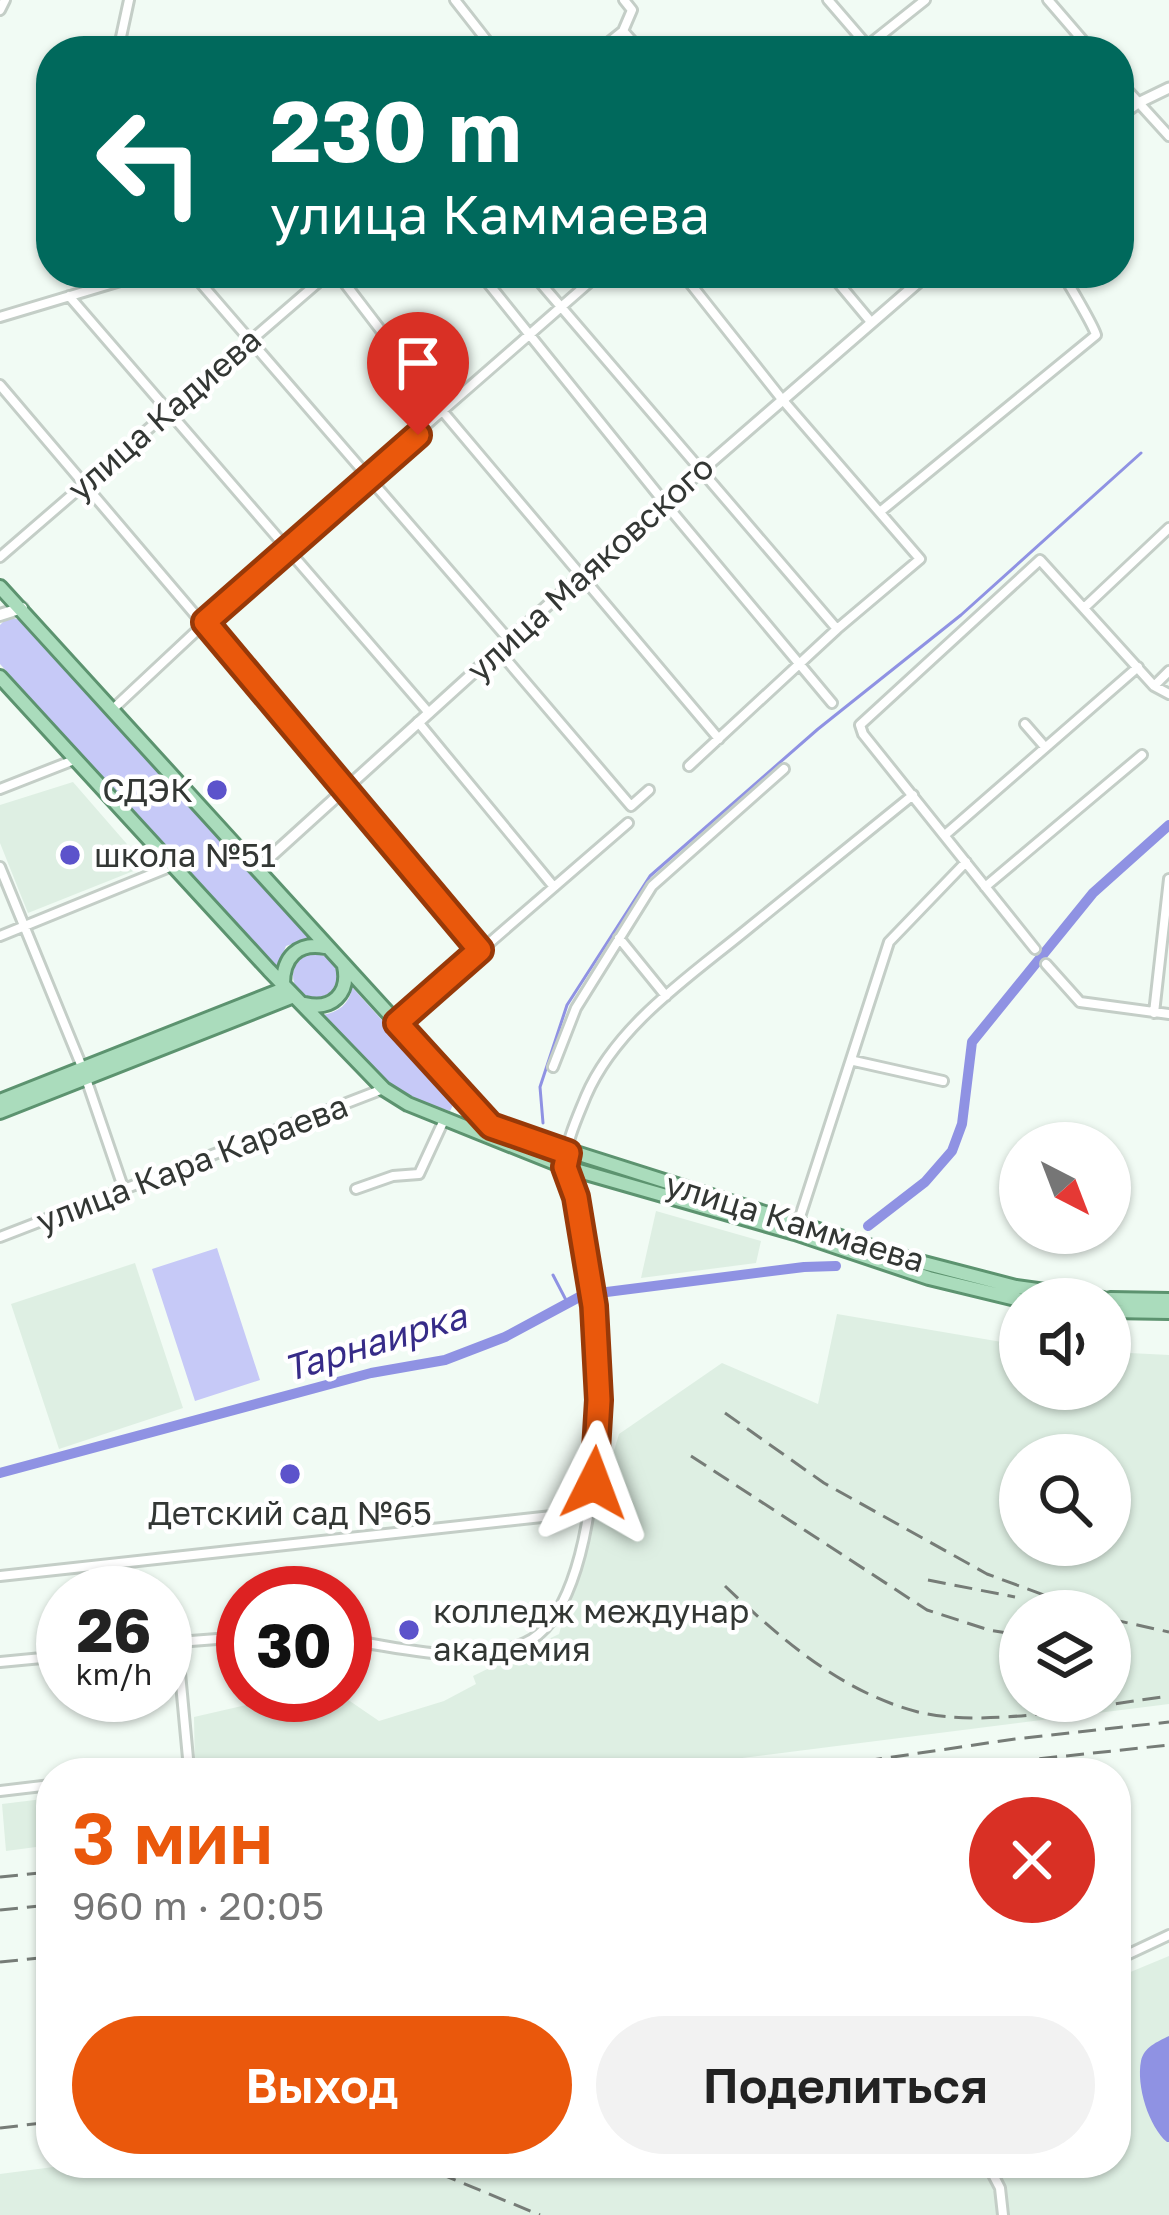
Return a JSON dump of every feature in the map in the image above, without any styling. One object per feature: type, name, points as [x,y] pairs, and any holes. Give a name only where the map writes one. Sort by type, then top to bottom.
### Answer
[{"type":"main road","points":[[0,587],[397,1023],[488,1130]]},
{"type":"main road","points":[[0,615],[22,608]]},
{"type":"main road","name":"улица Каммаева","points":[[0,677],[384,1088],[444,1120],[488,1130],[567,1160],[999,1283]]},
{"type":"main road","points":[[290,992],[289,957],[299,948],[327,947]]},
{"type":"main road","points":[[0,1101],[290,992],[324,1006],[335,1001],[346,978],[344,965]]},
{"type":"main road","points":[[0,1112],[84,1072]]},
{"type":"main road","name":"улица Каммаева","points":[[797,1227],[929,1278],[999,1295]]},
{"type":"main road","name":"улица Каммаева","points":[[1131,1299],[1169,1300]]},
{"type":"main road","points":[[1131,1311],[1169,1312]]},
{"type":"street","points":[[0,10],[5,0]]},
{"type":"street","points":[[121,36],[129,0]]},
{"type":"street","points":[[454,0],[483,36]]},
{"type":"street","points":[[617,36],[632,10],[624,0]]},
{"type":"street","points":[[828,0],[857,36]]},
{"type":"street","points":[[882,36],[925,0]]},
{"type":"street","points":[[1048,0],[1079,36]]},
{"type":"street","points":[[623,31],[627,36]]},
{"type":"street","points":[[1134,106],[1169,88]]},
{"type":"street","points":[[1134,98],[1169,136]]},
{"type":"street","points":[[0,317],[95,288]]},
{"type":"street","points":[[205,288],[509,640]]},
{"type":"street","name":"улица Кадиева","points":[[0,557],[314,288]]},
{"type":"street","points":[[345,288],[719,739]]},
{"type":"street","points":[[492,288],[832,703]]},
{"type":"street","points":[[546,288],[837,629]]},
{"type":"street","points":[[113,709],[285,548],[583,288]]},
{"type":"street","points":[[689,766],[920,559],[694,288]]},
{"type":"street","points":[[843,288],[871,322]]},
{"type":"street","name":"улица Маяковского","points":[[256,869],[580,576],[911,288]]},
{"type":"street","points":[[881,511],[1096,335],[1072,288]]},
{"type":"street","points":[[68,296],[429,713]]},
{"type":"street","points":[[0,385],[480,950]]},
{"type":"street","points":[[1084,608],[1169,528]]},
{"type":"street","points":[[1035,949],[862,734],[860,725],[1034,562],[1046,562],[1154,686],[1169,694]]},
{"type":"street","points":[[498,650],[631,806],[650,790]]},
{"type":"street","points":[[945,835],[1138,667]]},
{"type":"street","points":[[1154,686],[1169,671]]},
{"type":"street","points":[[418,722],[554,887]]},
{"type":"street","points":[[1024,724],[1045,747]]},
{"type":"street","points":[[985,887],[1142,755]]},
{"type":"street","points":[[0,789],[74,760]]},
{"type":"street","points":[[554,1067],[576,1008],[652,886],[784,769]]},
{"type":"street","points":[[372,1644],[443,1655],[476,1654],[526,1642],[549,1627],[562,1607],[594,1483],[599,1400],[594,1306],[567,1160],[588,1091],[607,1059],[666,996],[913,795]]},
{"type":"street","points":[[397,1023],[628,823]]},
{"type":"street","points":[[797,1227],[889,942],[966,862]]},
{"type":"street","points":[[0,936],[172,866]]},
{"type":"street","points":[[0,867],[84,1072],[124,1190]]},
{"type":"street","points":[[1154,1013],[1169,879]]},
{"type":"street","points":[[620,938],[666,996]]},
{"type":"street","points":[[1046,964],[1080,1002],[1169,1014]]},
{"type":"street","points":[[854,1060],[943,1082]]},
{"type":"street","name":"улица Кара Караева","points":[[0,1237],[384,1088]]},
{"type":"street","points":[[356,1189],[393,1176],[419,1174],[444,1120]]},
{"type":"street","points":[[0,1576],[588,1512]]},
{"type":"street","points":[[0,1662],[36,1658]]},
{"type":"street","points":[[185,1722],[189,1758]]},
{"type":"street","points":[[0,1791],[36,1787]]},
{"type":"street","points":[[1131,1953],[1169,1935]]},
{"type":"street","points":[[995,2178],[1003,2215]]},
{"type":"shaded area","points":[[8,617],[21,620],[310,938],[286,946],[276,970],[0,664],[0,625]]},
{"type":"shaded area","name":"школа №51","points":[[73,782],[146,866],[28,913],[0,843],[0,805]]},
{"type":"shaded area","points":[[315,954],[331,960],[337,976],[331,992],[315,998],[299,992],[293,976],[299,960]]},
{"type":"shaded area","points":[[352,987],[455,1101],[450,1111],[392,1084],[321,1015],[342,1007]]},
{"type":"shaded area","points":[[656,1211],[761,1241],[756,1263],[641,1278]]},
{"type":"shaded area","points":[[217,1248],[260,1380],[195,1401],[152,1269]]},
{"type":"shaded area","points":[[135,1263],[183,1408],[59,1449],[11,1304]]},
{"type":"shaded area","points":[[837,1314],[999,1341],[999,1410],[1131,1410],[1131,1353],[1169,1355],[1169,1704],[1131,1709],[1131,1590],[999,1590],[999,1722],[1027,1722],[742,1758],[195,1758],[194,1717],[216,1712],[216,1722],[372,1722],[372,1716],[379,1721],[444,1701],[476,1684],[473,1676],[559,1634],[619,1434],[722,1363],[818,1404]]},
{"type":"shaded area","points":[[36,1800],[36,1847],[6,1851],[2,1804]]},
{"type":"shaded area","points":[[1169,1956],[1169,2215],[0,2215],[0,2174],[36,2169],[36,2178],[1131,2178],[1131,1972]]},
{"type":"water","points":[[1169,2036],[1167,2142],[1150,2116],[1140,2071],[1145,2052]]},
{"type":"waterway","points":[[543,1123],[540,1087],[567,1005],[650,876],[818,729],[961,615],[1141,453]]},
{"type":"waterway","name":"Тарнаирка","points":[[868,1226],[925,1182],[952,1151],[962,1124],[972,1042],[1093,893],[1169,825]]},
{"type":"waterway","name":"Тарнаирка","points":[[0,1473],[371,1373],[445,1360],[505,1337],[583,1295],[836,1266]]},
{"type":"waterway","points":[[553,1275],[567,1302]]},
{"type":"railway","points":[[725,1413],[824,1483],[987,1574],[1030,1590]]},
{"type":"railway","points":[[691,1456],[927,1610],[999,1632]]},
{"type":"railway","points":[[928,1580],[999,1594]]},
{"type":"railway","points":[[725,1586],[790,1644],[838,1677],[918,1712],[1009,1717],[1169,1696]]},
{"type":"railway","points":[[1131,1624],[1169,1632]]},
{"type":"railway","points":[[886,1758],[1169,1722]]},
{"type":"railway","points":[[1046,1758],[1169,1745]]},
{"type":"railway","points":[[0,1877],[36,1873]]},
{"type":"railway","points":[[0,1910],[36,1906]]},
{"type":"railway","points":[[0,1962],[36,1958]]},
{"type":"railway","points":[[0,2128],[36,2124]]},
{"type":"railway","points":[[450,2178],[540,2215]]},
{"type":"place","name":"СДЭК","points":[[217,790]]},
{"type":"place","name":"школа №51","points":[[70,855]]},
{"type":"place","name":"Детский сад №65","points":[[290,1474]]},
{"type":"place","name":"колледж междунар академия","points":[[409,1630]]},
{"type":"route","points":[[418,435],[205,622],[480,950],[397,1023],[491,1126],[568,1153],[565,1167],[576,1197],[594,1306],[599,1400],[594,1483]]}]
